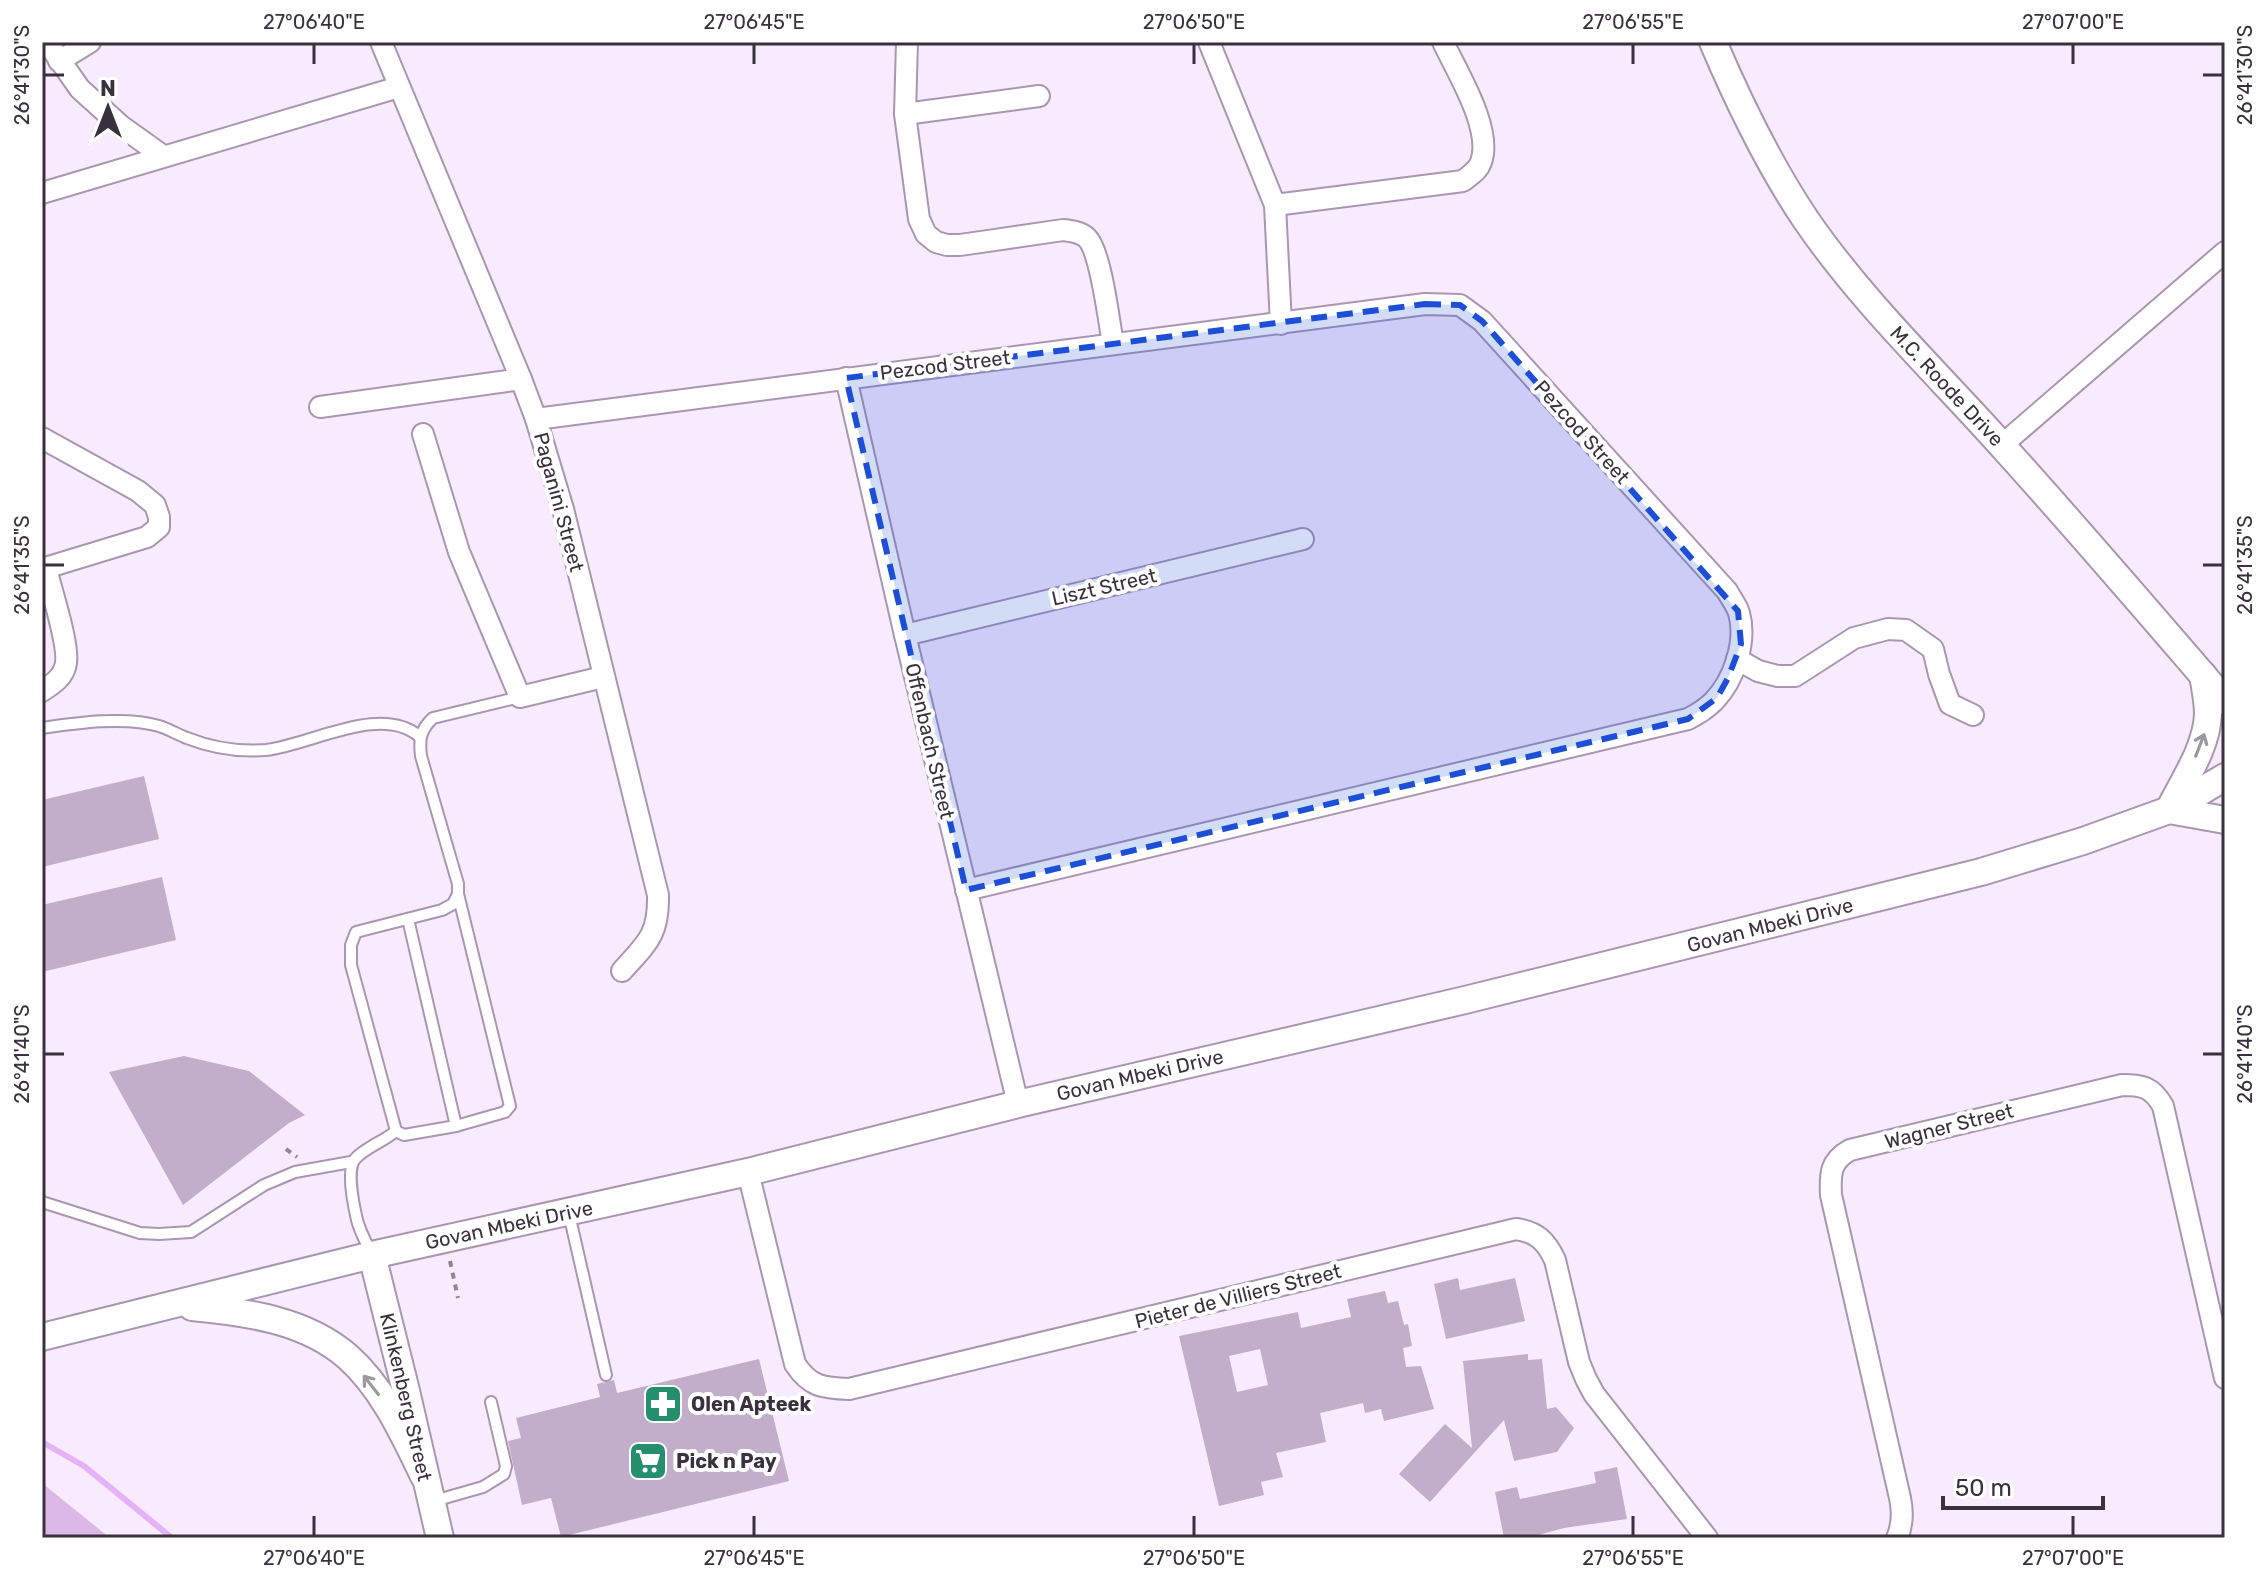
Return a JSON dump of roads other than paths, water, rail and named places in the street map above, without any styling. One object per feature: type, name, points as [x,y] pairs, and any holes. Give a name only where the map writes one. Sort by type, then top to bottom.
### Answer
[{"type":"street","points":[[47,42],[90,99],[163,156]]},
{"type":"street","points":[[59,61],[90,42]]},
{"type":"street","name":"Paganini Street","points":[[381,42],[521,379],[563,509],[658,895],[659,916],[650,940],[622,971]]},
{"type":"street","points":[[907,42],[905,114],[919,219],[926,234],[936,242],[947,245],[1063,230],[1087,238],[1096,251],[1113,344]]},
{"type":"street","points":[[1209,42],[1275,205],[1281,324]]},
{"type":"street","points":[[1275,205],[1463,181],[1476,171],[1481,162],[1483,145],[1481,128],[1443,42]]},
{"type":"street","name":"M.C. Roode Drive","points":[[1713,42],[1780,178],[1837,263],[2002,445],[2225,701]]},
{"type":"street","points":[[42,193],[399,87]]},
{"type":"street","points":[[905,114],[1039,96]]},
{"type":"street","points":[[2002,445],[2225,252]]},
{"type":"street","name":"Pezcod Street","points":[[536,419],[1448,303],[1460,305],[1482,321],[1727,591],[1738,611],[1741,644],[1737,659],[1717,698],[1688,719],[966,890]]},
{"type":"street","name":"Offenbach Street","points":[[846,378],[1018,1104]]},
{"type":"street","points":[[320,407],[521,379]]},
{"type":"street","points":[[423,434],[459,552],[520,697],[603,677]]},
{"type":"street","points":[[42,438],[138,491],[155,505],[159,517],[159,527],[147,537],[44,569],[64,640],[66,662],[59,680],[42,691]]},
{"type":"street","name":"Liszt Street","points":[[905,635],[1303,539]]},
{"type":"street","points":[[1737,659],[1758,671],[1795,676],[1854,638],[1888,629],[1906,630],[1933,649],[1950,704],[1973,715]]},
{"type":"street","points":[[2203,675],[2208,716],[2205,733],[2169,810],[2225,820]]},
{"type":"street","name":"Govan Mbeki Drive","points":[[42,1337],[372,1255],[748,1172],[1018,1104],[1496,992],[1952,880],[2083,841],[2169,810],[2225,777]]},
{"type":"street","name":"Wagner Street","points":[[1897,1538],[1903,1512],[1831,1195],[1830,1178],[1838,1157],[1858,1148],[2107,1088],[2122,1085],[2146,1088],[2155,1093],[2163,1106],[2221,1342],[2225,1378]]},
{"type":"street","name":"Pieter de Villiers Street","points":[[748,1172],[795,1364],[802,1375],[826,1388],[849,1389],[1516,1229],[1529,1231],[1548,1246],[1555,1260],[1579,1362],[1594,1394],[1707,1538]]},
{"type":"street","name":"Klinkenberg Street","points":[[372,1255],[440,1538]]},
{"type":"street","points":[[171,1306],[248,1314],[288,1324],[322,1338],[350,1358],[376,1389],[424,1476]]},
{"type":"lane","points":[[458,894],[453,904],[442,910],[356,932],[351,945],[351,965],[396,1131],[404,1135],[456,1126],[505,1112],[510,1106],[454,869],[421,756],[420,737],[424,726],[433,718],[520,697]]},
{"type":"lane","points":[[42,728],[133,721],[160,726],[199,743],[247,751],[280,747],[332,733],[385,724],[410,729],[420,737]]},
{"type":"lane","points":[[408,919],[456,1126]]},
{"type":"lane","points":[[42,1202],[140,1233],[191,1232],[264,1185],[295,1172],[351,1162],[367,1148],[396,1131]]},
{"type":"lane","points":[[351,1162],[357,1222],[372,1255]]},
{"type":"lane","points":[[569,1212],[606,1375]]},
{"type":"lane","points":[[431,1502],[483,1487],[504,1474],[506,1466],[491,1402]]},
{"type":"waterway","points":[[42,1442],[84,1466],[172,1538]]},
{"type":"place","name":"Olen Apteek","points":[[663,1404]]},
{"type":"place","name":"Pick n Pay","points":[[648,1461]]}]
